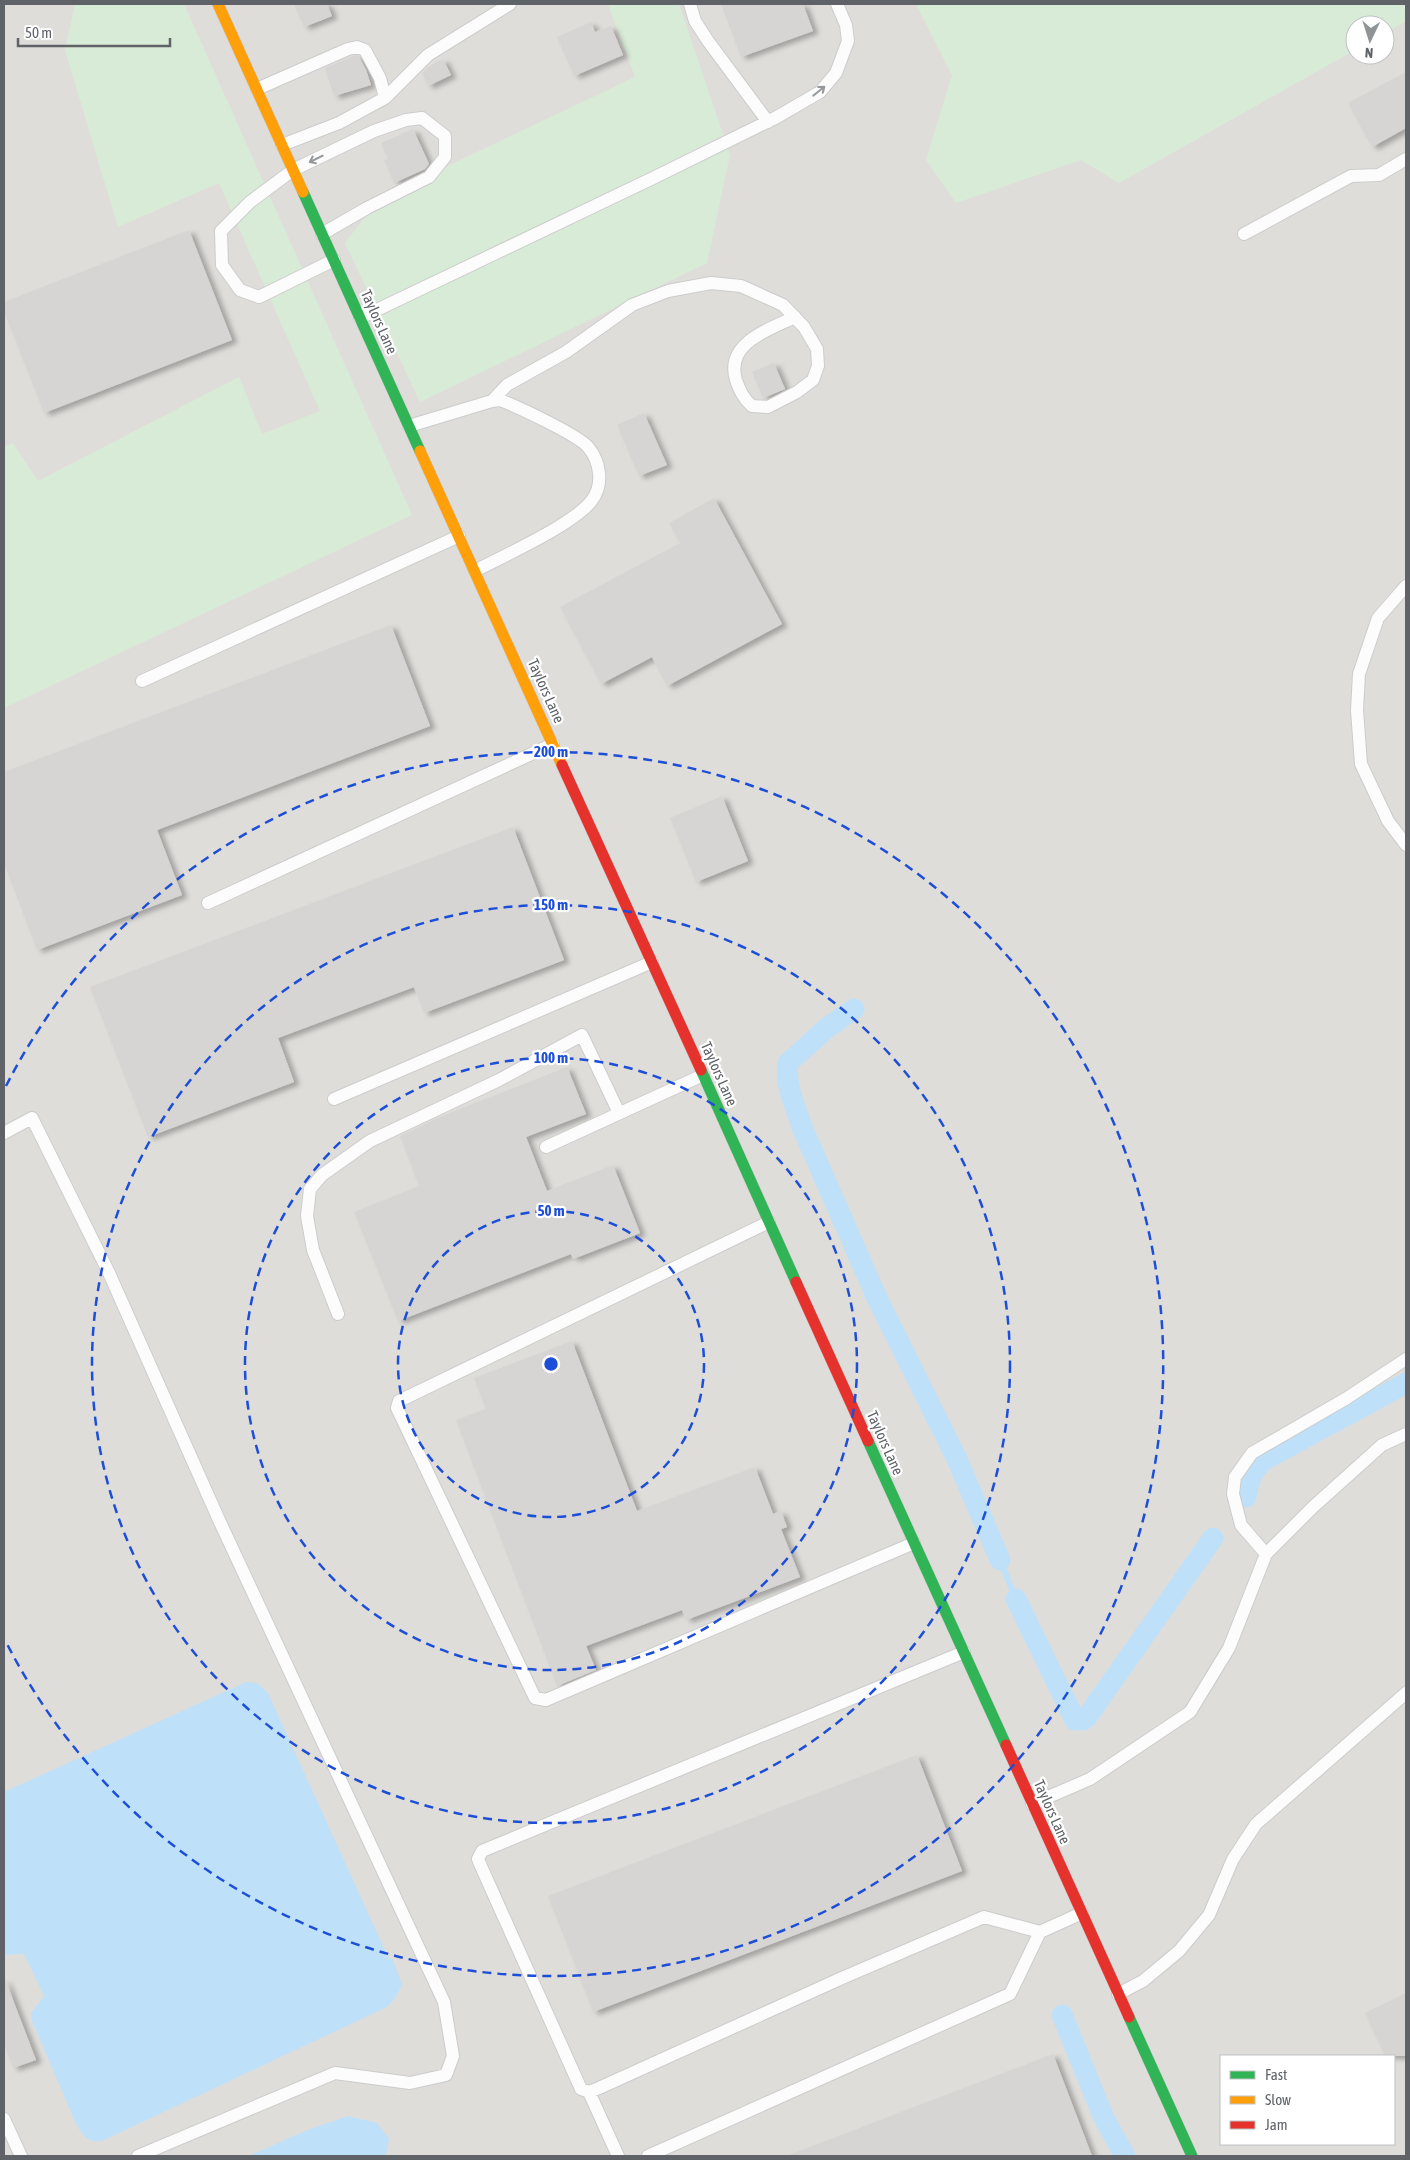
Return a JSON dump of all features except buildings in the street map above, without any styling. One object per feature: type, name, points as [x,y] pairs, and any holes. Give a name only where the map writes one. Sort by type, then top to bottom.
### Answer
[{"type":"street","name":"Taylors Lane","points":[[218,4],[1192,2156]]},
{"type":"lane","points":[[282,145],[340,123],[385,98],[428,55],[510,4]]},
{"type":"lane","points":[[690,4],[695,20],[708,41],[772,119]]},
{"type":"lane","points":[[360,318],[772,119],[820,92],[836,73],[848,42],[846,25],[837,4]]},
{"type":"lane","points":[[257,89],[348,49],[357,47],[366,50],[380,78],[385,98]]},
{"type":"lane","points":[[322,234],[367,208],[429,177],[445,157],[446,136],[422,118],[406,120],[374,131],[294,170],[250,202],[220,231],[222,265],[240,290],[259,297],[334,260]]},
{"type":"lane","points":[[1244,234],[1351,176],[1379,175],[1406,159]]},
{"type":"lane","points":[[492,401],[507,385],[566,352],[632,305],[668,291],[711,283],[741,286],[783,305],[795,317],[804,327],[817,349],[818,366],[813,380],[797,392],[768,407],[752,406],[741,396],[733,369],[735,359],[741,347],[760,334],[795,317]]},
{"type":"lane","points":[[409,426],[492,401],[508,403],[587,445],[596,457],[599,469],[598,485],[593,499],[583,510],[556,528],[475,571]]},
{"type":"lane","points":[[142,682],[459,536]]},
{"type":"lane","points":[[1406,586],[1378,618],[1359,674],[1357,710],[1361,764],[1388,821],[1406,845]]},
{"type":"lane","points":[[208,903],[553,744]]},
{"type":"lane","points":[[334,1099],[652,962]]},
{"type":"lane","points":[[338,1314],[313,1250],[307,1216],[310,1189],[322,1175],[370,1141],[499,1080],[582,1035],[619,1113]]},
{"type":"lane","points":[[546,1147],[703,1075]]},
{"type":"lane","points":[[4,1133],[32,1118],[109,1273],[220,1520],[444,2002],[453,2056],[446,2075],[410,2083],[335,2073],[138,2156]]},
{"type":"lane","points":[[769,1222],[399,1401],[397,1408],[535,1698],[546,1700],[914,1543]]},
{"type":"lane","points":[[1266,1554],[1241,1525],[1233,1494],[1235,1476],[1252,1453],[1346,1398],[1406,1359]]},
{"type":"lane","points":[[1032,1804],[1090,1779],[1190,1712],[1229,1648],[1266,1554],[1313,1507],[1382,1445],[1406,1434]]},
{"type":"lane","points":[[618,2156],[589,2092],[581,2088],[480,1864],[478,1859],[482,1851],[964,1652]]},
{"type":"lane","points":[[1118,1994],[1143,1981],[1180,1951],[1209,1915],[1233,1859],[1256,1824],[1406,1694]]},
{"type":"lane","points":[[589,2092],[984,1917],[1040,1932],[1082,1913]]},
{"type":"lane","points":[[648,2156],[1010,1994],[1040,1932]]},
{"type":"lane","points":[[4,2119],[21,2156]]},
{"type":"shaded area","points":[[4,4],[1406,4],[1406,2156],[4,2156]]},
{"type":"green space","points":[[75,4],[184,4],[412,515],[4,708],[4,447],[13,443],[38,481],[239,377],[262,434],[320,411],[219,183],[118,227],[65,50]]},
{"type":"green space","points":[[608,4],[679,4],[730,155],[707,263],[420,402],[345,243],[380,198],[635,77]]},
{"type":"green space","points":[[916,4],[1406,4],[1406,21],[1395,27],[1395,15],[1345,15],[1345,56],[1119,183],[1081,160],[956,203],[926,160],[952,75]]},
{"type":"water","points":[[246,1682],[257,1683],[268,1693],[389,1959],[393,1959],[402,1985],[395,1998],[387,2007],[102,2141],[90,2140],[77,2126],[32,2021],[31,2013],[44,1996],[24,1954],[4,1955],[4,1792]]},
{"type":"water","points":[[348,2116],[377,2123],[389,2139],[386,2156],[249,2156],[305,2131]]},
{"type":"waterway","points":[[854,1009],[827,1028],[788,1063],[787,1071],[791,1095],[802,1127],[877,1298],[957,1459],[1000,1560]]},
{"type":"waterway","points":[[1246,1497],[1251,1477],[1264,1460],[1406,1383]]},
{"type":"waterway","points":[[1016,1599],[1075,1720],[1083,1720],[1087,1717],[1213,1538]]},
{"type":"waterway","points":[[1000,1560],[1016,1599]]},
{"type":"waterway","points":[[1062,2015],[1104,2118],[1125,2156]]},
{"type":"traffic: fast","points":[[303,192],[420,451]]},
{"type":"traffic: fast","points":[[701,1070],[796,1282]]},
{"type":"traffic: fast","points":[[868,1441],[1006,1745]]},
{"type":"traffic: fast","points":[[1129,2017],[1192,2156]]},
{"type":"traffic: slow","points":[[218,4],[303,192]]},
{"type":"traffic: slow","points":[[420,451],[562,765]]},
{"type":"traffic: jam","points":[[562,765],[701,1070]]},
{"type":"traffic: jam","points":[[796,1282],[868,1441]]},
{"type":"traffic: jam","points":[[1006,1745],[1129,2017]]}]
